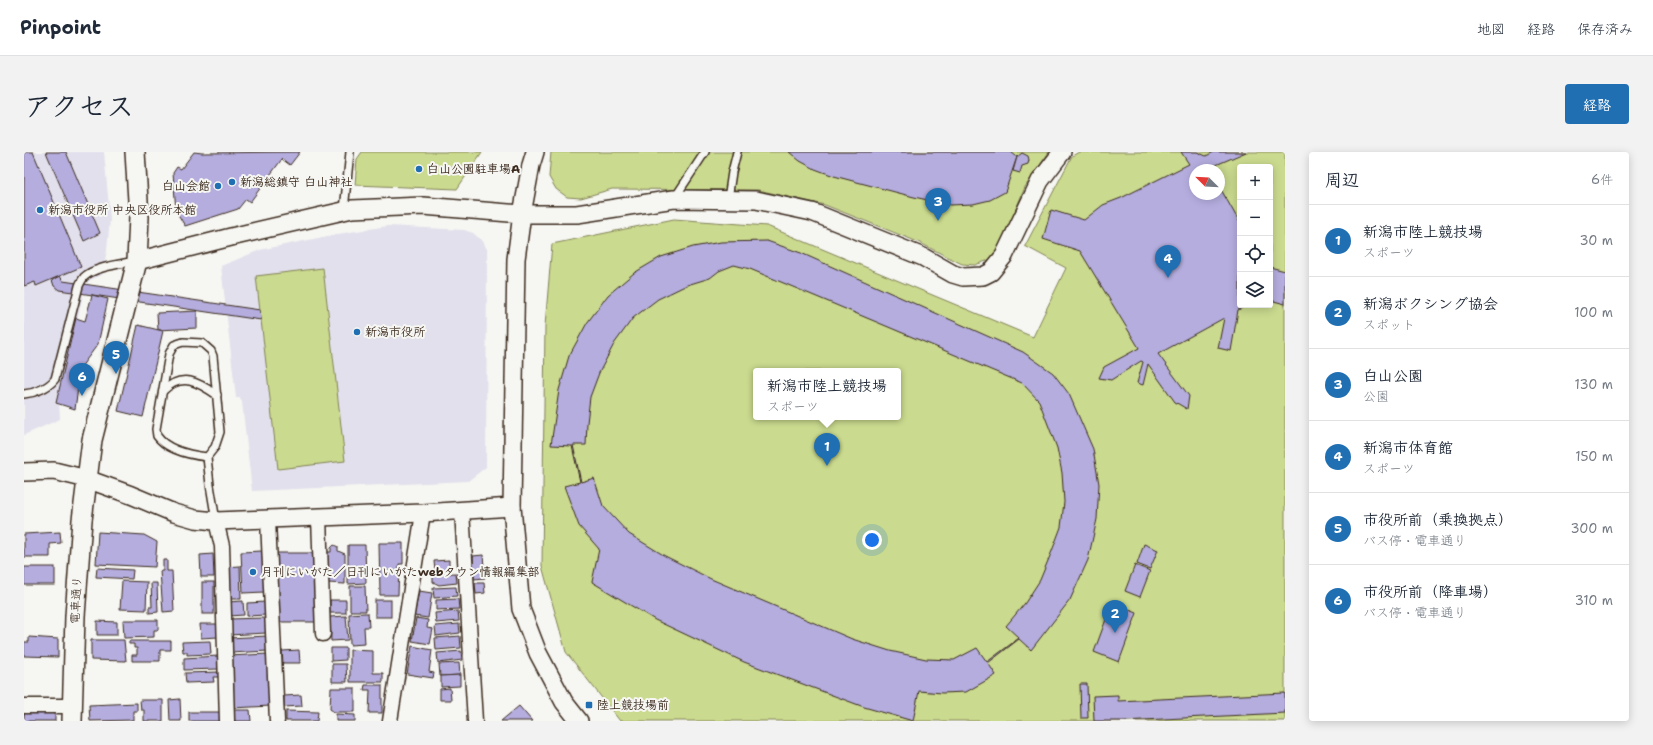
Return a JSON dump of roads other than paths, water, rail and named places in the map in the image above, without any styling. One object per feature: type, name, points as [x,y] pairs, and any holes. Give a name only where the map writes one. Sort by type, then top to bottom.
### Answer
[{"type":"main road","name":"電車通り","points":[[72,713],[75,616],[82,520],[92,440],[137,261],[139,217],[135,152]]},
{"type":"street","points":[[535,152],[531,165],[522,214],[516,259],[512,508],[521,609],[538,653],[564,702],[579,721]]},
{"type":"street","points":[[137,261],[344,210],[373,207],[423,206],[522,214],[577,214],[674,199],[728,199],[756,200],[812,212],[923,257],[953,274],[963,277],[983,276],[991,272],[1004,256],[1040,181],[1062,152]]},
{"type":"street","points":[[24,472],[54,471],[87,479],[174,513],[195,519],[216,521],[268,520],[512,508]]},
{"type":"street","points":[[462,511],[475,721]]},
{"type":"street","points":[[390,721],[423,513]]},
{"type":"street","points":[[318,517],[323,634]]},
{"type":"street","points":[[268,520],[277,721]]},
{"type":"street","points":[[216,521],[222,546],[227,721]]},
{"type":"street","points":[[24,706],[72,713]]},
{"type":"lane","points":[[344,210],[350,152]]},
{"type":"lane","points":[[674,199],[705,152]]},
{"type":"lane","points":[[728,199],[732,172],[738,152]]},
{"type":"lane","points":[[24,394],[30,394],[46,387],[55,379],[79,286],[83,278],[109,267],[137,261]]},
{"type":"lane","points":[[207,457],[195,456],[172,447],[161,441],[157,436],[156,429],[169,354],[174,345],[183,342],[202,342],[211,351],[213,356],[220,432],[215,447],[207,457],[216,521]]},
{"type":"lane","points":[[162,391],[170,384],[179,380],[187,380],[201,385],[217,395]]},
{"type":"place","name":"白山公園駐車場A","points":[[419,169]]},
{"type":"place","name":"新潟総鎮守 白山神社","points":[[232,182]]},
{"type":"place","name":"白山会館","points":[[218,186]]},
{"type":"place","name":"新潟市役所 中央区役所本館","points":[[40,210]]},
{"type":"place","name":"白山公園","points":[[938,221]]},
{"type":"place","name":"新潟市体育館","points":[[1168,278]]},
{"type":"place","name":"新潟市役所","points":[[357,332]]},
{"type":"place","name":"市役所前（乗換拠点）","points":[[116,374]]},
{"type":"place","name":"市役所前（降車場）","points":[[82,396]]},
{"type":"place","name":"新潟市陸上競技場","points":[[827,466]]},
{"type":"place","name":"月刊にいがた／日刊にいがたwebタウン情報編集部","points":[[253,572]]},
{"type":"place","name":"新潟ボクシング協会","points":[[1115,633]]},
{"type":"place","name":"陸上競技場前","points":[[589,705]]}]
